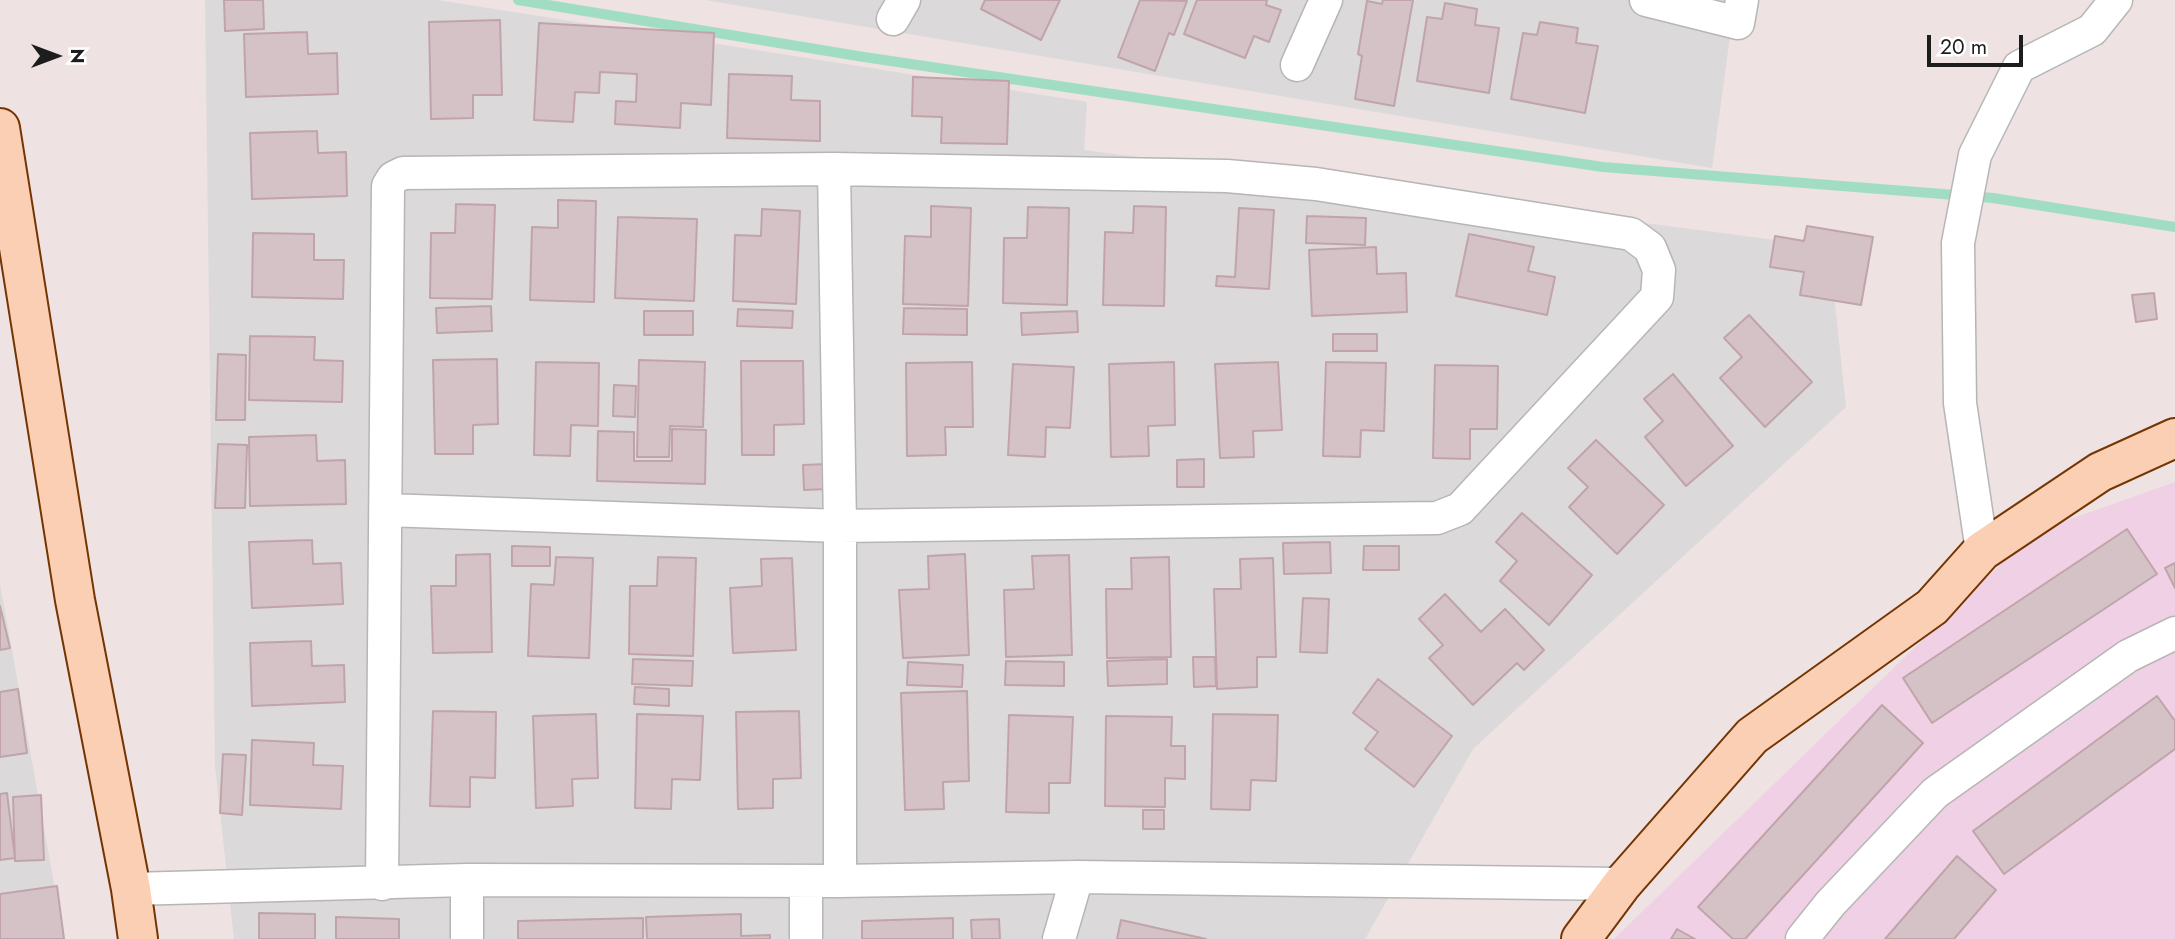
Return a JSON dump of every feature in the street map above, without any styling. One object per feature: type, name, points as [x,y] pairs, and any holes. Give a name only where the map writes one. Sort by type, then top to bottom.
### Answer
[{"type":"street","points":[[1297,65],[1326,0]]},
{"type":"street","points":[[1646,0],[1738,23],[1742,0]]},
{"type":"street","points":[[1982,551],[1960,402],[1958,243],[1975,155],[2019,67],[2092,30],[2116,0]]},
{"type":"street","points":[[0,128],[75,600],[131,889],[138,939]]},
{"type":"street","points":[[382,884],[388,186],[393,178],[403,173],[834,169],[1227,176],[1316,184],[1631,234],[1650,248],[1659,270],[1657,297],[1460,509],[1437,519],[840,526],[386,510]]},
{"type":"street","points":[[834,169],[840,526],[840,881]]},
{"type":"street","points":[[1581,939],[1622,884],[1752,736],[1932,607],[1982,551],[2100,472],[2175,438]]},
{"type":"street","points":[[1802,939],[1830,904],[1935,793],[2128,656],[2175,633]]},
{"type":"street","points":[[131,889],[467,880],[840,881],[1077,877],[1622,884]]},
{"type":"street","points":[[1059,939],[1077,877]]},
{"type":"street","points":[[467,880],[467,939]]},
{"type":"street","points":[[806,881],[806,939]]},
{"type":"shaded area","points":[[205,0],[437,0],[1087,102],[1084,150],[1829,247],[1846,407],[1473,749],[1365,939],[234,939],[215,766]]},
{"type":"shaded area","points":[[705,0],[1735,0],[1712,168]]},
{"type":"shaded area","points":[[2175,482],[2175,939],[1614,939],[2034,532]]},
{"type":"shaded area","points":[[0,584],[64,939],[0,939]]},
{"type":"building","points":[[224,0],[263,0],[264,29],[225,31]]},
{"type":"building","points":[[985,0],[1060,0],[1041,40],[981,9]]},
{"type":"building","points":[[1140,0],[1187,1],[1174,35],[1169,33],[1155,71],[1118,57]]},
{"type":"building","points":[[1197,0],[1267,0],[1266,5],[1281,10],[1269,42],[1254,36],[1245,58],[1184,34]]},
{"type":"building","points":[[1383,0],[1413,0],[1394,106],[1355,99],[1362,56],[1358,54],[1367,1],[1382,4]]},
{"type":"building","points":[[1445,3],[1477,9],[1475,25],[1499,28],[1489,93],[1417,81],[1427,17],[1442,19]]},
{"type":"building","points":[[500,20],[502,95],[473,95],[473,118],[431,119],[429,22]]},
{"type":"building","points":[[1540,22],[1578,28],[1576,43],[1598,46],[1585,113],[1511,99],[1523,33],[1537,35]]},
{"type":"building","points":[[539,23],[714,33],[711,105],[681,103],[680,128],[615,124],[616,101],[636,102],[637,74],[600,72],[599,93],[575,92],[573,122],[534,120]]},
{"type":"building","points":[[307,32],[308,54],[337,53],[338,94],[246,97],[244,34]]},
{"type":"building","points":[[729,74],[792,76],[791,100],[820,101],[820,141],[727,138]]},
{"type":"building","points":[[913,77],[1009,81],[1007,144],[941,143],[942,117],[912,116]]},
{"type":"building","points":[[317,131],[318,153],[346,152],[347,196],[252,199],[250,133]]},
{"type":"building","points":[[558,200],[596,201],[594,302],[530,300],[532,227],[558,228]]},
{"type":"building","points":[[456,204],[495,205],[492,299],[430,298],[431,233],[455,233]]},
{"type":"building","points":[[931,206],[971,208],[968,306],[903,304],[905,236],[931,237]]},
{"type":"building","points":[[1134,206],[1166,207],[1164,306],[1103,305],[1105,232],[1133,233]]},
{"type":"building","points":[[1028,207],[1069,208],[1067,305],[1003,303],[1004,238],[1027,238]]},
{"type":"building","points":[[1239,208],[1274,210],[1269,289],[1216,286],[1217,276],[1235,277]]},
{"type":"building","points":[[762,209],[800,211],[796,304],[733,301],[735,235],[761,236]]},
{"type":"building","points":[[1307,216],[1366,218],[1365,245],[1306,243]]},
{"type":"building","points":[[618,217],[697,219],[694,301],[615,298]]},
{"type":"building","points":[[1807,226],[1873,237],[1861,305],[1800,295],[1804,272],[1770,267],[1775,236],[1804,241]]},
{"type":"building","points":[[253,233],[314,234],[314,260],[344,260],[343,299],[252,297]]},
{"type":"building","points":[[1469,234],[1534,247],[1528,271],[1555,277],[1547,315],[1456,296]]},
{"type":"building","points":[[1376,247],[1377,274],[1406,273],[1407,312],[1312,316],[1309,250]]},
{"type":"building","points":[[2154,293],[2157,319],[2136,322],[2132,295]]},
{"type":"building","points":[[491,306],[492,331],[437,333],[436,308]]},
{"type":"building","points":[[904,308],[967,309],[967,335],[903,334]]},
{"type":"building","points":[[738,309],[793,311],[792,328],[737,326]]},
{"type":"building","points":[[644,311],[693,311],[693,335],[644,335]]},
{"type":"building","points":[[1077,311],[1078,332],[1022,335],[1021,313]]},
{"type":"building","points":[[1749,315],[1812,382],[1765,427],[1720,378],[1742,357],[1724,338]]},
{"type":"building","points":[[1333,334],[1377,334],[1377,351],[1333,351]]},
{"type":"building","points":[[250,336],[315,337],[314,360],[343,361],[342,402],[249,400]]},
{"type":"building","points":[[218,354],[246,355],[245,420],[216,420]]},
{"type":"building","points":[[497,359],[498,424],[473,425],[473,454],[435,454],[433,360]]},
{"type":"building","points":[[639,360],[705,362],[703,427],[670,426],[669,457],[637,457]]},
{"type":"building","points":[[741,361],[803,361],[804,424],[774,425],[774,455],[742,455]]},
{"type":"building","points":[[536,362],[599,363],[598,426],[571,425],[570,456],[534,455]]},
{"type":"building","points":[[972,362],[973,427],[945,427],[946,455],[907,456],[906,363]]},
{"type":"building","points":[[1174,362],[1175,425],[1148,426],[1149,456],[1111,457],[1109,364]]},
{"type":"building","points":[[1278,362],[1282,430],[1253,431],[1254,457],[1220,458],[1215,364]]},
{"type":"building","points":[[1326,362],[1386,363],[1384,431],[1361,430],[1360,457],[1323,456]]},
{"type":"building","points":[[1013,364],[1074,367],[1070,428],[1046,427],[1045,457],[1008,455]]},
{"type":"building","points":[[1435,365],[1498,366],[1497,429],[1470,429],[1470,459],[1433,458]]},
{"type":"building","points":[[1673,374],[1733,446],[1686,486],[1645,437],[1663,421],[1644,399]]},
{"type":"building","points":[[614,385],[636,386],[635,417],[613,416]]},
{"type":"building","points":[[672,429],[706,430],[705,484],[597,481],[598,431],[634,432],[634,461],[672,461]]},
{"type":"building","points":[[316,435],[317,461],[345,460],[346,504],[250,506],[249,437]]},
{"type":"building","points":[[1596,440],[1664,505],[1617,554],[1569,507],[1588,487],[1568,468]]},
{"type":"building","points":[[218,444],[247,445],[245,508],[215,508]]},
{"type":"building","points":[[1204,459],[1204,487],[1177,487],[1177,460]]},
{"type":"building","points":[[826,464],[828,489],[804,490],[803,465]]},
{"type":"building","points":[[1522,513],[1592,575],[1549,625],[1500,581],[1517,561],[1496,542]]},
{"type":"building","points":[[2127,529],[2157,574],[1932,723],[1903,678]]},
{"type":"building","points":[[312,540],[313,564],[341,563],[343,604],[252,608],[249,542]]},
{"type":"building","points":[[1330,542],[1331,573],[1284,574],[1283,543]]},
{"type":"building","points":[[512,546],[550,547],[550,566],[512,566]]},
{"type":"building","points":[[1364,546],[1399,546],[1399,570],[1363,570]]},
{"type":"building","points":[[490,554],[492,652],[433,653],[431,586],[456,586],[456,555]]},
{"type":"building","points":[[965,554],[969,655],[903,658],[899,590],[929,589],[928,556]]},
{"type":"building","points":[[1069,555],[1072,655],[1006,657],[1004,590],[1034,589],[1032,556]]},
{"type":"building","points":[[556,557],[593,558],[589,658],[528,656],[531,584],[554,585]]},
{"type":"building","points":[[658,557],[696,558],[693,656],[629,654],[630,586],[657,586]]},
{"type":"building","points":[[1169,557],[1171,657],[1107,658],[1106,589],[1132,589],[1131,558]]},
{"type":"building","points":[[792,558],[796,650],[733,653],[730,588],[762,586],[761,559]]},
{"type":"building","points":[[1273,558],[1276,657],[1257,657],[1257,687],[1217,689],[1214,589],[1241,589],[1240,559]]},
{"type":"building","points":[[2175,563],[2175,588],[2165,568]]},
{"type":"building","points":[[1445,594],[1481,632],[1505,609],[1544,650],[1524,670],[1517,663],[1473,705],[1429,658],[1443,645],[1419,619]]},
{"type":"building","points":[[1303,598],[1329,599],[1327,653],[1300,652]]},
{"type":"building","points":[[0,606],[10,648],[0,650]]},
{"type":"building","points":[[311,641],[312,666],[344,665],[345,702],[252,706],[250,643]]},
{"type":"building","points":[[1193,657],[1215,657],[1216,686],[1194,687]]},
{"type":"building","points":[[633,659],[693,661],[692,686],[632,684]]},
{"type":"building","points":[[1167,659],[1167,684],[1108,686],[1107,661]]},
{"type":"building","points":[[1006,661],[1064,662],[1064,686],[1005,685]]},
{"type":"building","points":[[908,662],[963,665],[962,687],[907,685]]},
{"type":"building","points":[[1378,679],[1452,736],[1414,787],[1365,749],[1378,732],[1353,713]]},
{"type":"building","points":[[635,687],[669,689],[669,706],[634,704]]},
{"type":"building","points":[[18,689],[27,753],[0,757],[0,692]]},
{"type":"building","points":[[967,691],[969,781],[943,782],[944,809],[905,810],[901,693]]},
{"type":"building","points":[[2157,696],[2175,721],[2175,749],[2004,874],[1973,831]]},
{"type":"building","points":[[1882,705],[1923,743],[1745,939],[1733,939],[1698,907]]},
{"type":"building","points":[[433,711],[496,712],[495,778],[470,777],[470,807],[430,806]]},
{"type":"building","points":[[799,711],[801,778],[773,779],[773,808],[738,809],[736,712]]},
{"type":"building","points":[[596,714],[598,778],[572,779],[573,806],[536,808],[533,716]]},
{"type":"building","points":[[637,714],[703,716],[700,780],[672,779],[671,809],[635,808]]},
{"type":"building","points":[[1213,714],[1278,715],[1276,781],[1251,780],[1250,810],[1211,809]]},
{"type":"building","points":[[1009,715],[1073,717],[1070,783],[1049,783],[1049,813],[1006,812]]},
{"type":"building","points":[[1106,716],[1172,717],[1171,746],[1185,746],[1185,779],[1165,778],[1165,807],[1105,806]]},
{"type":"building","points":[[252,740],[314,743],[313,765],[343,766],[341,809],[250,805]]},
{"type":"building","points":[[223,754],[246,755],[242,815],[220,813]]},
{"type":"building","points":[[7,793],[15,858],[0,860],[0,794]]},
{"type":"building","points":[[41,795],[44,860],[15,861],[13,797]]},
{"type":"building","points":[[1143,810],[1164,810],[1164,829],[1143,829]]},
{"type":"building","points":[[1957,856],[1996,890],[1954,939],[1885,939]]},
{"type":"building","points":[[57,886],[64,939],[0,939],[0,894]]},
{"type":"building","points":[[259,913],[315,914],[315,939],[259,939]]},
{"type":"building","points":[[741,914],[741,936],[770,935],[770,939],[647,939],[646,917]]},
{"type":"building","points":[[336,917],[399,919],[399,939],[336,939]]},
{"type":"building","points":[[643,918],[643,939],[518,939],[518,921]]},
{"type":"building","points":[[953,918],[953,939],[862,939],[862,921]]},
{"type":"building","points":[[999,919],[1000,939],[972,939],[971,920]]},
{"type":"building","points":[[1121,920],[1206,939],[1117,939]]},
{"type":"building","points":[[1677,929],[1695,939],[1671,939]]},
{"type":"waterway","points":[[518,0],[864,57],[1603,167],[1993,198],[2175,227]]}]
